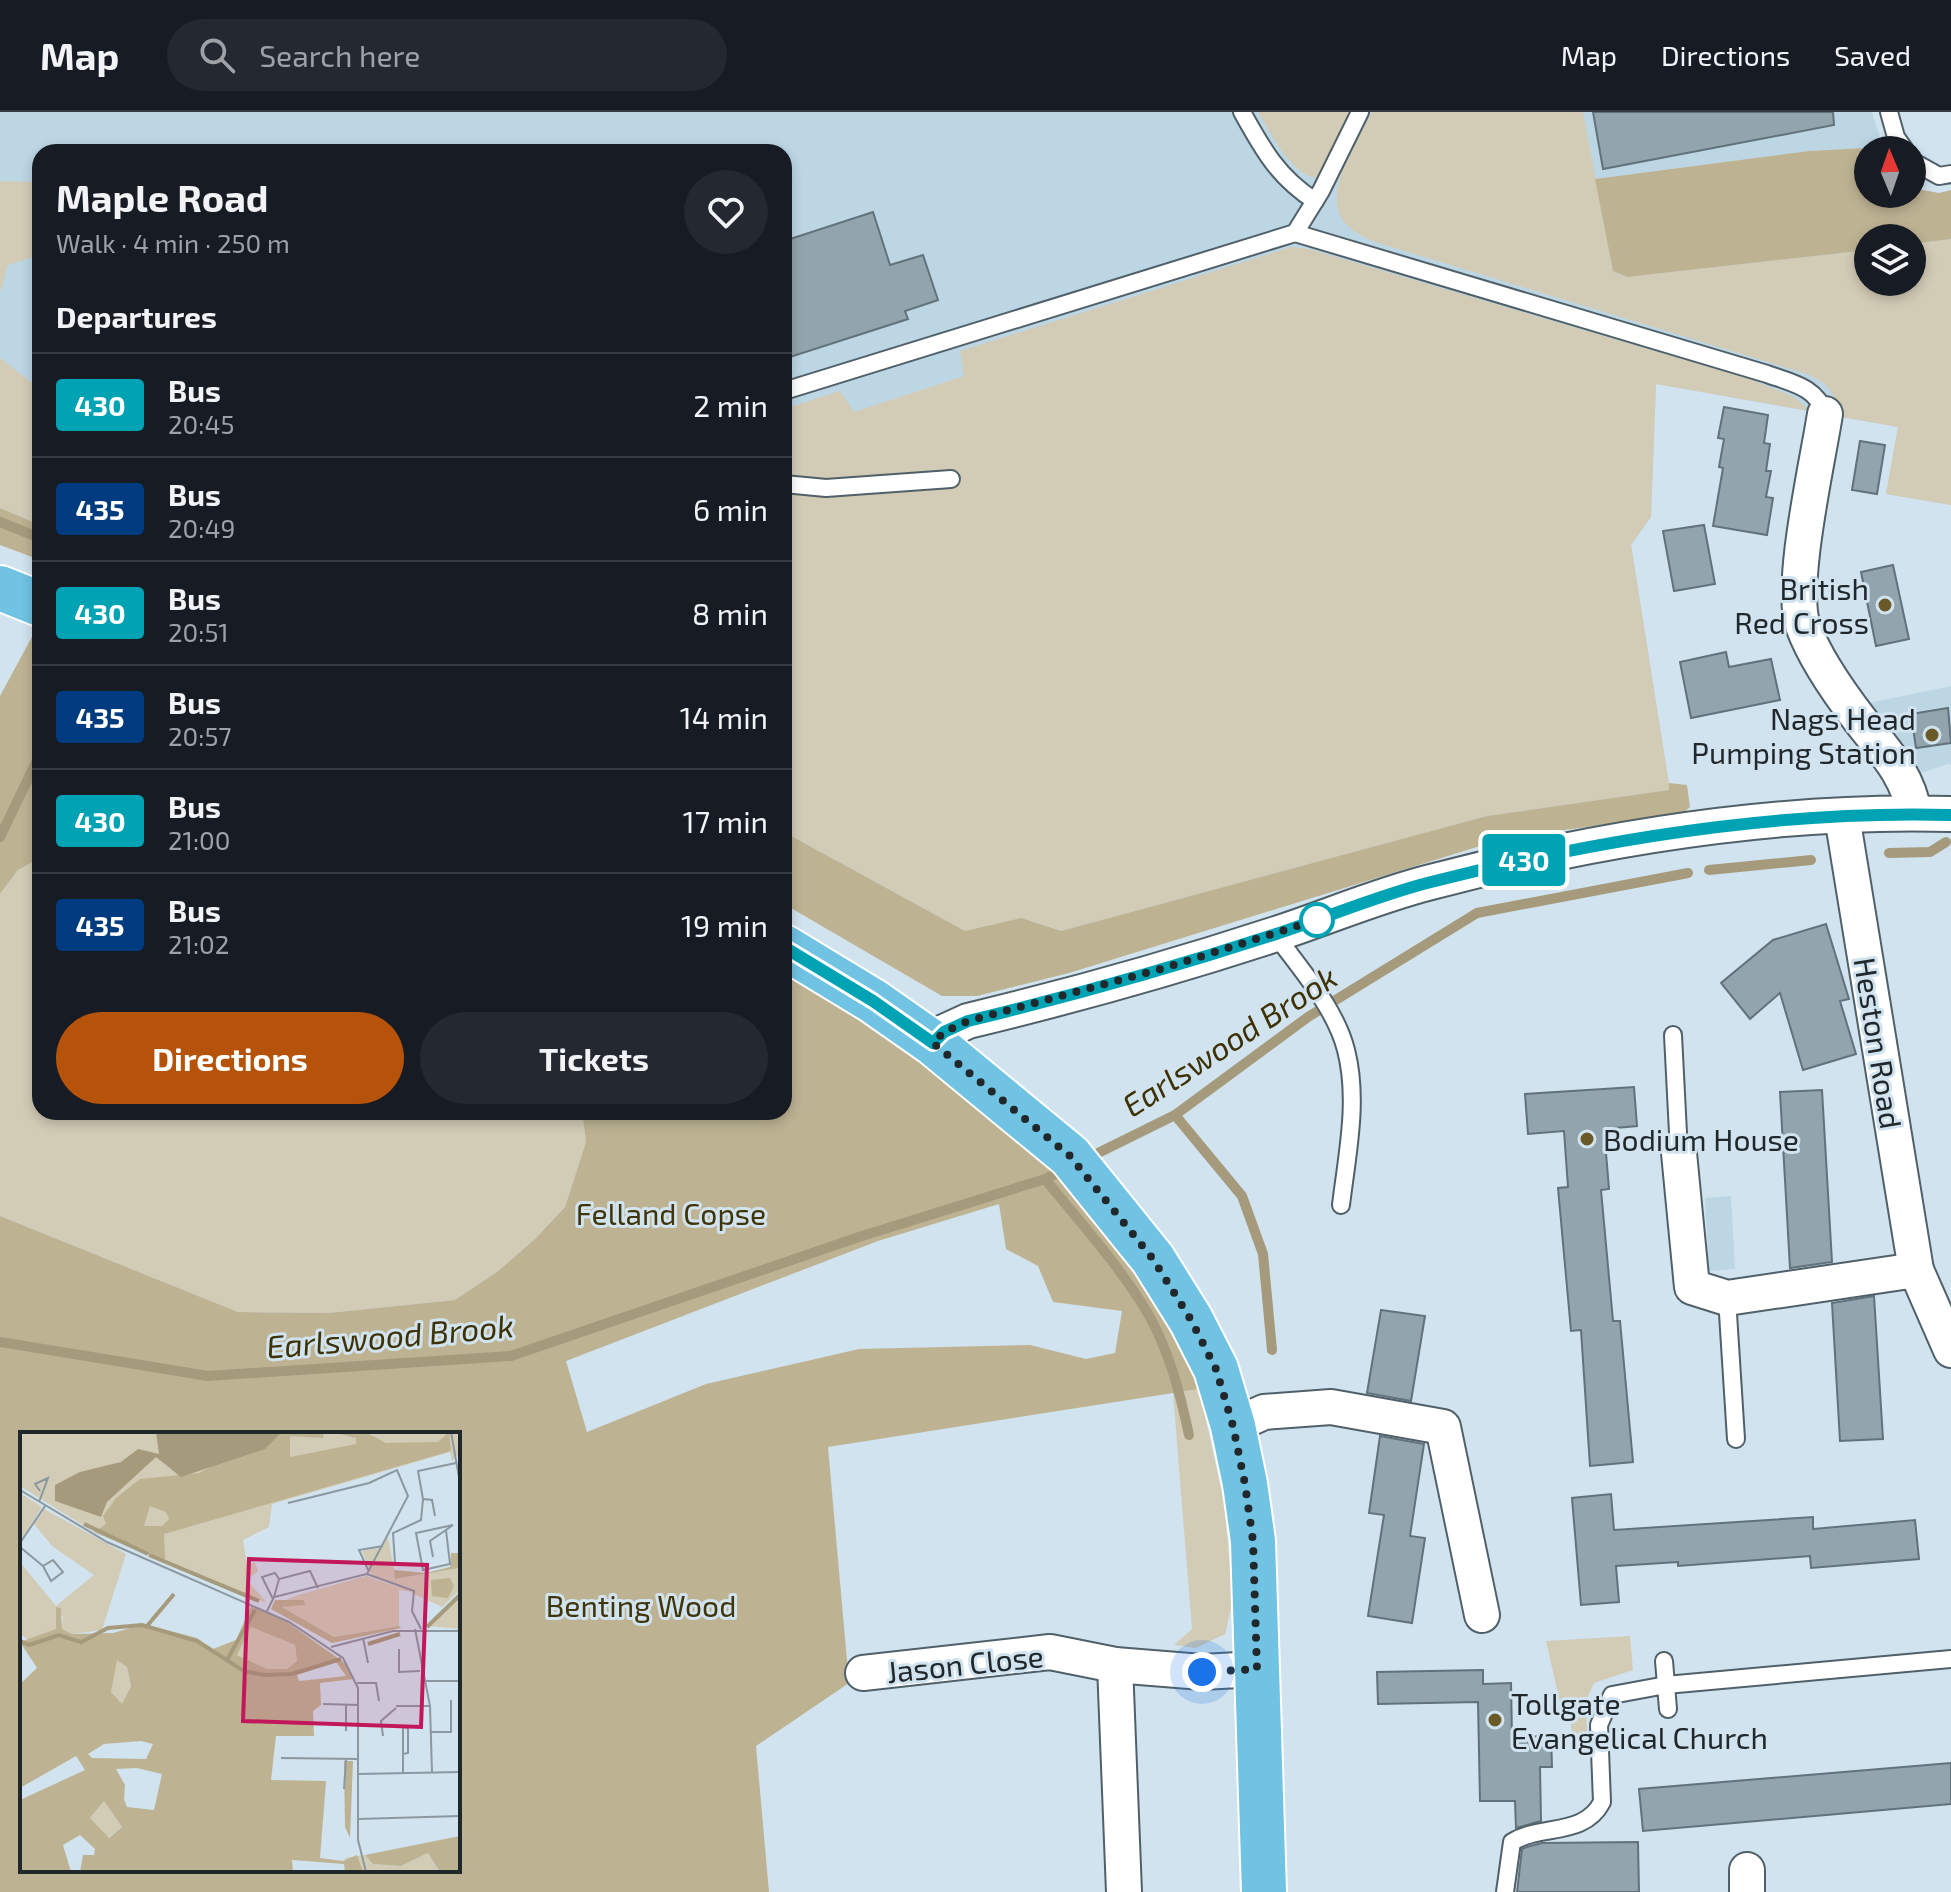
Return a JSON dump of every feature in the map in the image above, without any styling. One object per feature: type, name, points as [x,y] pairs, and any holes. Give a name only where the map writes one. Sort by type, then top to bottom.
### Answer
[{"type":"main road","points":[[0,588],[32,601]]},
{"type":"main road","points":[[792,952],[873,1001],[933,1043],[1082,1172],[1153,1259],[1191,1320],[1216,1369],[1233,1426],[1253,1541],[1264,1892]]},
{"type":"street","points":[[1825,414],[1799,581],[1802,624],[1821,661],[1858,717],[1898,766],[1911,796],[1914,813]]},
{"type":"street","points":[[933,1043],[944,1032],[968,1021],[1099,987],[1275,934],[1428,882],[1522,860],[1611,842],[1713,828],[1842,816],[1951,814]]},
{"type":"street","name":"Heston Road","points":[[1842,816],[1916,1270],[1951,1350]]},
{"type":"street","points":[[1679,1153],[1692,1287],[1727,1298],[1916,1270]]},
{"type":"street","points":[[1233,1426],[1264,1412],[1331,1407],[1443,1427],[1482,1615]]},
{"type":"street","name":"Jason Close","points":[[863,1673],[1050,1652],[1115,1665],[1202,1672],[1257,1669]]},
{"type":"street","points":[[1115,1665],[1124,1892]]},
{"type":"lane","points":[[1242,112],[1261,147],[1290,185],[1315,201]]},
{"type":"lane","points":[[1295,233],[1315,201],[1360,112]]},
{"type":"lane","points":[[1889,112],[1896,136]]},
{"type":"lane","points":[[1926,169],[1939,176],[1951,174]]},
{"type":"lane","points":[[792,389],[1295,233],[1767,374],[1802,386],[1821,399],[1825,414]]},
{"type":"lane","points":[[792,485],[826,488],[951,479]]},
{"type":"lane","points":[[1275,934],[1317,993],[1335,1023],[1346,1050],[1352,1107],[1341,1205]]},
{"type":"lane","points":[[1673,1035],[1679,1153]]},
{"type":"lane","points":[[1727,1298],[1736,1439]]},
{"type":"lane","points":[[1505,1892],[1512,1842],[1523,1835],[1581,1824],[1596,1813],[1602,1802],[1599,1725],[1612,1695],[1666,1685],[1951,1659]]},
{"type":"lane","points":[[1664,1661],[1668,1709]]},
{"type":"shaded area","points":[[0,112],[1872,112],[1880,136],[1854,136],[1854,149],[1809,151],[1596,179],[1613,271],[1627,277],[1854,252],[1854,296],[1926,296],[1926,242],[1951,239],[1951,505],[1886,494],[1898,427],[1656,384],[1651,517],[1631,545],[1670,790],[1487,816],[1061,931],[965,931],[792,836],[792,144],[32,144],[32,522],[0,508]]},
{"type":"shaded area","points":[[1258,112],[1364,112],[1322,177],[1312,177],[1302,172],[1284,154]]},
{"type":"shaded area","points":[[1372,112],[1583,112],[1613,271],[1626,277],[1854,252],[1854,296],[1926,296],[1926,242],[1951,239],[1951,505],[1886,494],[1898,427],[1836,416],[1830,389],[1807,374],[1372,241],[1352,230],[1341,216],[1337,202],[1338,187],[1349,154]]},
{"type":"shaded area","points":[[0,181],[32,182],[32,258],[8,265],[0,293]]},
{"type":"shaded area","points":[[1291,247],[1309,249],[1750,379],[1794,397],[1810,411],[1656,384],[1651,517],[1631,545],[1670,790],[1487,816],[1061,931],[1021,918],[965,931],[792,836],[792,406],[840,391],[854,412],[964,376],[960,351]]},
{"type":"shaded area","points":[[0,358],[32,383],[32,522],[0,508]]},
{"type":"shaded area","points":[[1951,686],[1951,765],[1918,774],[1869,703]]},
{"type":"shaded area","points":[[32,862],[32,1120],[583,1120],[586,1142],[565,1207],[535,1239],[497,1272],[455,1300],[328,1313],[238,1312],[0,1216],[0,894],[18,870]]},
{"type":"shaded area","points":[[1731,1196],[1735,1269],[1709,1271],[1705,1198]]},
{"type":"shaded area","points":[[1199,1389],[1224,1502],[1233,1600],[1225,1634],[1196,1648],[1174,1645],[1192,1629],[1173,1393]]},
{"type":"shaded area","points":[[1630,1636],[1633,1670],[1594,1683],[1586,1700],[1587,1733],[1573,1735],[1568,1712],[1562,1711],[1546,1641]]},
{"type":"green space","points":[[1854,149],[1854,208],[1926,208],[1926,191],[1939,193],[1951,190],[1951,239],[1926,242],[1926,224],[1854,224],[1854,252],[1627,277],[1613,271],[1595,179],[1809,151]]},
{"type":"green space","points":[[0,508],[32,522],[32,557],[0,545]]},
{"type":"green space","points":[[32,637],[32,862],[18,870],[0,894],[0,696]]},
{"type":"green space","points":[[1669,783],[1687,785],[1690,807],[1682,814],[1506,838],[1069,973],[977,996],[942,996],[792,909],[792,836],[965,931],[1021,918],[1061,931],[1487,816],[1669,790]]},
{"type":"green space","points":[[792,968],[940,1066],[1064,1183],[1100,1221],[1182,1340],[1199,1389],[828,1447],[849,1683],[756,1746],[769,1892],[0,1892],[0,1216],[238,1312],[328,1313],[455,1300],[497,1272],[535,1239],[565,1207],[586,1142],[583,1120],[792,1120]],"holes":[[[999,1204],[1006,1249],[1038,1266],[1053,1302],[1122,1311],[1115,1353],[1086,1359],[1030,1345],[859,1349],[706,1384],[587,1432],[566,1361],[878,1241]]]},
{"type":"building","points":[[1593,112],[1833,112],[1834,125],[1603,169]]},
{"type":"building","points":[[873,212],[890,265],[923,255],[938,300],[905,311],[908,319],[792,356],[792,238]]},
{"type":"building","points":[[1724,407],[1768,415],[1764,443],[1770,444],[1766,471],[1771,471],[1766,497],[1773,498],[1767,535],[1713,526],[1723,468],[1719,467],[1724,439],[1718,438]]},
{"type":"building","points":[[1860,441],[1885,445],[1877,494],[1852,490]]},
{"type":"building","points":[[1704,525],[1715,584],[1674,591],[1663,531]]},
{"type":"building","name":"British Red Cross","points":[[1893,565],[1909,639],[1876,646],[1861,572]]},
{"type":"building","points":[[1726,652],[1729,667],[1771,659],[1780,700],[1691,718],[1680,662]]},
{"type":"building","name":"Nags Head Pumping Station","points":[[1948,708],[1951,743],[1916,748],[1911,714]]},
{"type":"building","points":[[1826,924],[1849,999],[1840,1001],[1856,1054],[1803,1070],[1780,993],[1750,1019],[1721,983],[1773,940]]},
{"type":"building","points":[[1634,1087],[1637,1126],[1604,1129],[1609,1189],[1601,1190],[1613,1321],[1620,1321],[1633,1462],[1590,1466],[1581,1330],[1571,1331],[1558,1188],[1568,1187],[1564,1131],[1528,1134],[1525,1094]]},
{"type":"building","points":[[1822,1090],[1832,1262],[1790,1268],[1780,1092]]},
{"type":"building","points":[[1874,1296],[1883,1439],[1840,1441],[1832,1303]]},
{"type":"building","points":[[1381,1310],[1425,1316],[1411,1401],[1367,1393]]},
{"type":"building","points":[[1380,1436],[1424,1444],[1410,1536],[1425,1538],[1412,1623],[1368,1616],[1384,1515],[1369,1513]]},
{"type":"building","points":[[1611,1494],[1614,1530],[1813,1517],[1813,1529],[1915,1520],[1919,1559],[1811,1568],[1810,1556],[1678,1566],[1678,1562],[1616,1566],[1619,1602],[1581,1605],[1572,1498]]},
{"type":"building","name":"Tollgate Evangelical Church","points":[[1483,1670],[1483,1684],[1511,1683],[1512,1737],[1551,1736],[1552,1767],[1540,1767],[1541,1821],[1516,1828],[1515,1801],[1480,1801],[1478,1702],[1378,1704],[1377,1672]]},
{"type":"building","points":[[1951,1763],[1951,1804],[1643,1831],[1639,1789]]},
{"type":"building","points":[[1638,1842],[1639,1892],[1517,1892],[1522,1849],[1542,1843]]},
{"type":"waterway","points":[[0,522],[32,535]]},
{"type":"waterway","points":[[0,837],[32,771]]},
{"type":"waterway","points":[[1889,853],[1930,852],[1946,842]]},
{"type":"waterway","points":[[1709,870],[1811,860]]},
{"type":"waterway","name":"Earlswood Brook","points":[[1086,1159],[1175,1115],[1308,1017],[1477,913],[1688,873]]},
{"type":"waterway","points":[[1175,1115],[1242,1196],[1263,1254],[1272,1350]]},
{"type":"waterway","name":"Earlswood Brook","points":[[0,1342],[208,1376],[511,1356],[859,1237],[1045,1179],[1068,1168]]},
{"type":"waterway","points":[[1045,1179],[1112,1261],[1147,1312],[1173,1372],[1189,1435]]},
{"type":"bus line","name":"430","points":[[792,951],[873,1001],[933,1043],[944,1032],[968,1021],[1161,969],[1428,882],[1522,860],[1611,842],[1727,826],[1842,816],[1951,815]]},
{"type":"place","name":"British Red Cross","points":[[1885,605]]},
{"type":"place","name":"Nags Head Pumping Station","points":[[1932,735]]},
{"type":"place","name":"Bodium House","points":[[1587,1139]]},
{"type":"place","name":"Tollgate Evangelical Church","points":[[1495,1720]]},
{"type":"route","points":[[1202,1672],[1257,1669],[1253,1541],[1233,1426],[1216,1369],[1191,1320],[1153,1259],[1070,1156],[933,1043],[944,1032],[968,1021],[1161,969],[1326,917],[1317,920]]},
{"type":"park label","name":"Felland Copse","points":[[671,1213]]},
{"type":"park label","name":"Benting Wood","points":[[641,1605]]}]
